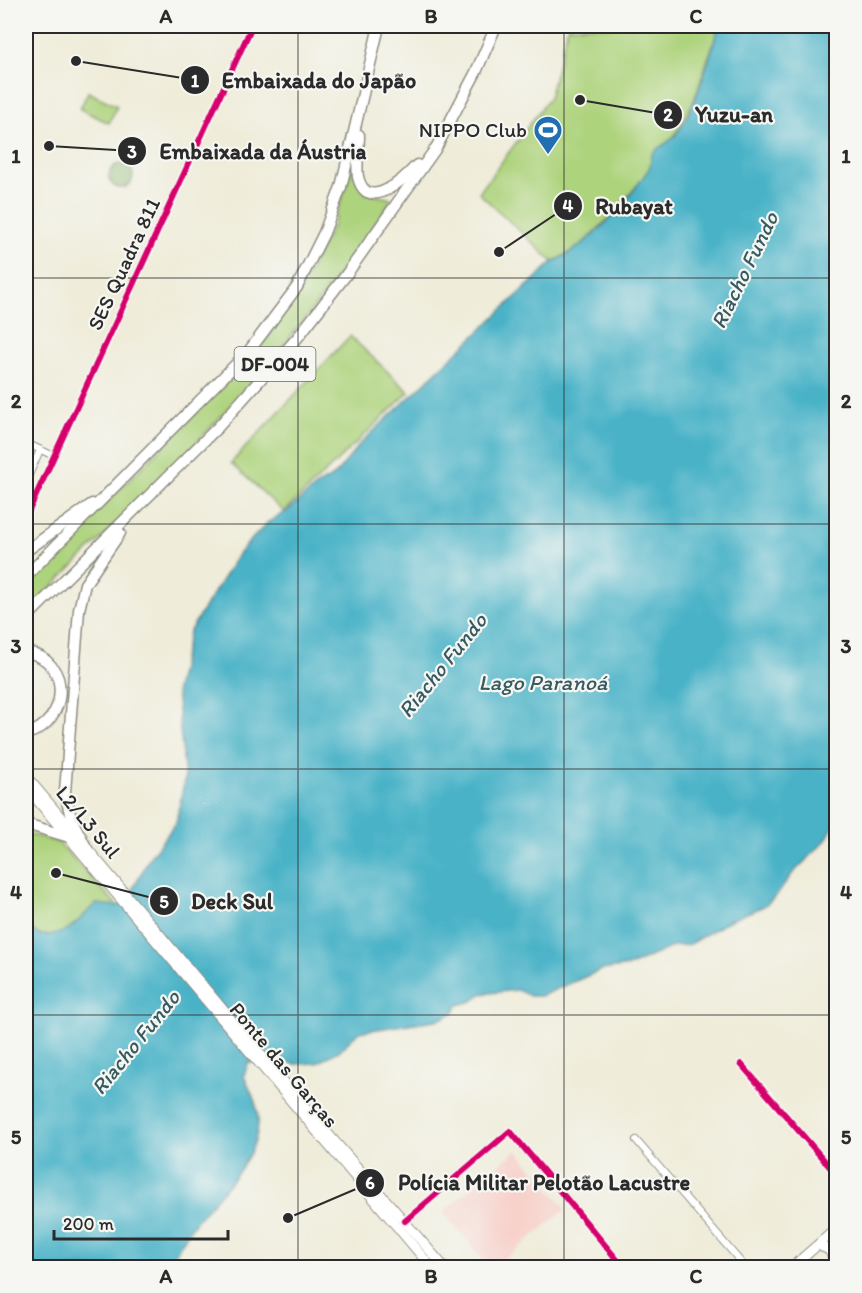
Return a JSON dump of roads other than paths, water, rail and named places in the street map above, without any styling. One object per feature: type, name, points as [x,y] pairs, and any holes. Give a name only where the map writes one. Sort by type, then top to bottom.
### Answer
[{"type":"highway","name":"DF-004","points":[[26,576],[249,351],[297,287],[324,233],[338,196],[379,26]]},
{"type":"highway","name":"DF-004","points":[[26,618],[219,426],[298,337],[346,275],[436,148],[480,64],[496,26]]},
{"type":"highway","points":[[360,110],[358,175],[360,183],[372,192],[387,192],[436,148]]},
{"type":"highway","points":[[26,550],[110,493]]},
{"type":"highway","points":[[88,851],[71,818],[65,792],[79,610],[85,584],[93,568],[145,500]]},
{"type":"highway","points":[[26,652],[50,663],[60,682],[60,694],[52,717],[39,728],[26,734]]},
{"type":"highway","points":[[26,824],[66,836]]},
{"type":"main road","name":"L2/L3 Sul","points":[[26,776],[124,892]]},
{"type":"main road","name":"L2/L3 Sul","points":[[26,787],[109,886]]},
{"type":"main road","name":"Ponte das Garças","points":[[109,886],[278,1082],[445,1268]]},
{"type":"main road","name":"Ponte das Garças","points":[[124,892],[432,1268]]},
{"type":"main road","points":[[791,1268],[835,1231]]},
{"type":"main road","points":[[835,1231],[837,1248]]},
{"type":"main road","points":[[818,1245],[829,1250],[837,1262]]},
{"type":"street","name":"SES Quadra 811","points":[[26,518],[252,26]]},
{"type":"street","points":[[26,443],[54,456]]},
{"type":"street","points":[[26,482],[40,450]]},
{"type":"street","points":[[741,1064],[837,1174]]},
{"type":"street","points":[[405,1221],[510,1131],[624,1268]]},
{"type":"street","points":[[636,1140],[746,1268]]},
{"type":"water","name":"Lago Paranoá","points":[[719,26],[836,26],[836,821],[826,840],[791,875],[777,895],[764,906],[730,920],[688,945],[674,946],[630,966],[601,970],[541,996],[530,996],[517,990],[481,994],[473,1001],[458,1005],[454,1012],[441,1019],[359,1032],[339,1051],[317,1063],[295,1064],[274,1059],[248,1063],[244,1076],[258,1114],[257,1135],[252,1149],[235,1176],[194,1224],[167,1268],[26,1267],[26,930],[32,929],[38,935],[57,934],[77,923],[95,904],[118,906],[131,892],[150,857],[176,823],[185,778],[176,690],[189,632],[239,553],[268,522],[286,512],[319,484],[335,475],[361,443],[553,262],[581,245],[618,210],[649,168],[653,153],[673,138],[683,125],[701,83]]},
{"type":"place","name":"Embaixada do Japão","points":[[76,61]]},
{"type":"place","name":"Yuzu-an","points":[[580,100]]},
{"type":"place","name":"Embaixada da Áustria","points":[[49,146]]},
{"type":"place","name":"NIPPO Club","points":[[548,156]]},
{"type":"place","name":"Rubayat","points":[[499,252]]},
{"type":"place","name":"Deck Sul","points":[[56,873]]},
{"type":"place","name":"Polícia Militar Pelotão Lacustre","points":[[288,1218]]},
{"type":"water label","name":"Riacho Fundo","points":[[744,270]]},
{"type":"water label","name":"Riacho Fundo","points":[[442,665]]},
{"type":"water label","name":"Riacho Fundo","points":[[135,1042]]}]
